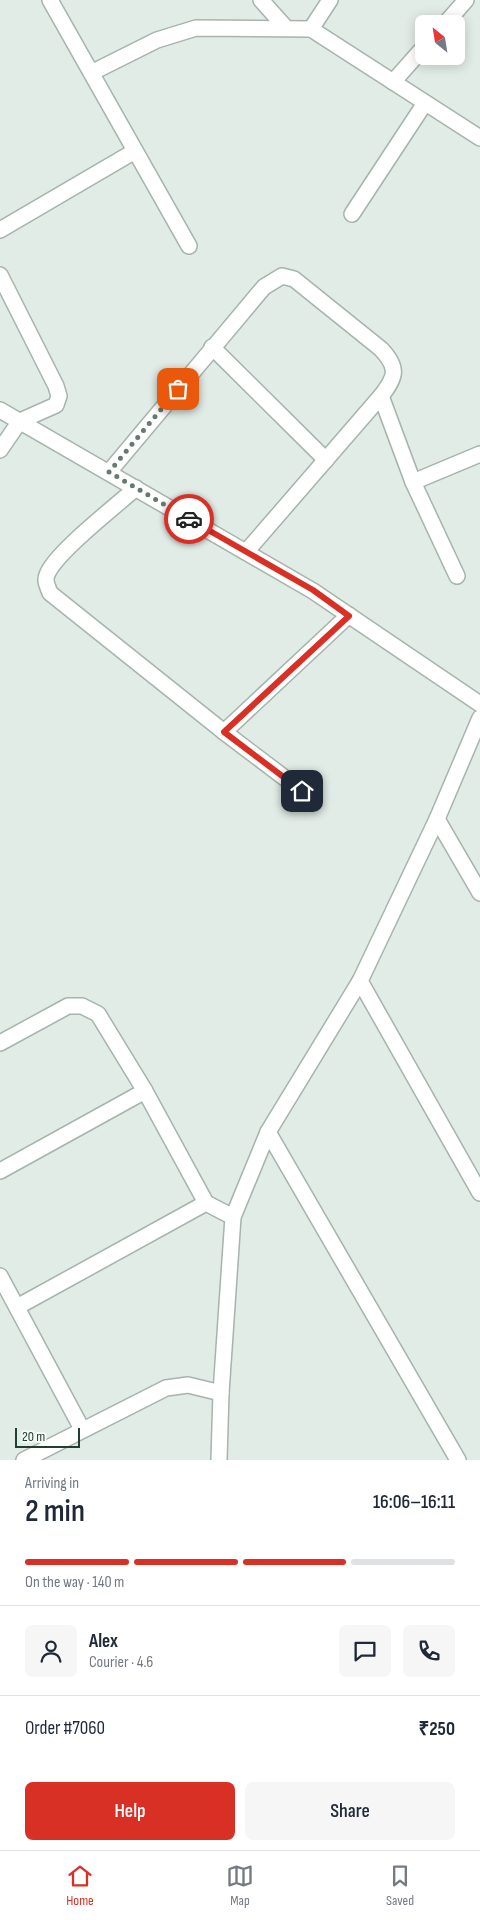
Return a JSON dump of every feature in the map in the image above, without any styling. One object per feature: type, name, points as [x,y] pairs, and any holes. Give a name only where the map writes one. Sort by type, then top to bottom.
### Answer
[{"type":"street","points":[[50,0],[189,246]]},
{"type":"street","points":[[261,0],[286,28]]},
{"type":"street","points":[[310,29],[330,0]]},
{"type":"street","points":[[452,15],[466,0]]},
{"type":"street","points":[[92,72],[157,40],[196,28],[310,29],[480,138]]},
{"type":"street","points":[[393,82],[415,57]]},
{"type":"street","points":[[352,214],[425,103]]},
{"type":"street","points":[[0,230],[135,151]]},
{"type":"street","points":[[0,275],[56,386],[59,396],[56,405],[20,421],[0,450]]},
{"type":"street","points":[[109,472],[264,287],[276,277],[285,276],[304,286],[390,359],[393,368],[393,381],[246,552]]},
{"type":"street","points":[[212,347],[326,460]]},
{"type":"street","points":[[381,396],[413,482],[456,576]]},
{"type":"street","points":[[0,410],[313,590],[480,704]]},
{"type":"street","points":[[413,482],[480,454]]},
{"type":"street","points":[[136,488],[59,556],[46,575],[46,584],[50,593],[224,732],[302,791]]},
{"type":"street","points":[[224,732],[349,616]]},
{"type":"street","points":[[219,1460],[220,1392],[233,1217],[268,1132],[360,980],[437,820],[480,718]]},
{"type":"street","points":[[437,820],[480,893]]},
{"type":"street","points":[[360,980],[480,1193]]},
{"type":"street","points":[[0,1042],[68,1006],[90,1009],[98,1014],[145,1091],[206,1203],[233,1217]]},
{"type":"street","points":[[0,1171],[145,1091]]},
{"type":"street","points":[[268,1132],[458,1460]]},
{"type":"street","points":[[17,1307],[206,1203]]},
{"type":"street","points":[[0,1276],[82,1429]]},
{"type":"street","points":[[24,1460],[166,1388],[188,1386],[220,1392]]},
{"type":"way so far","points":[[178,389],[109,472],[189,519]]},
{"type":"route","points":[[189,519],[313,590],[349,616],[224,732],[302,791]]}]
